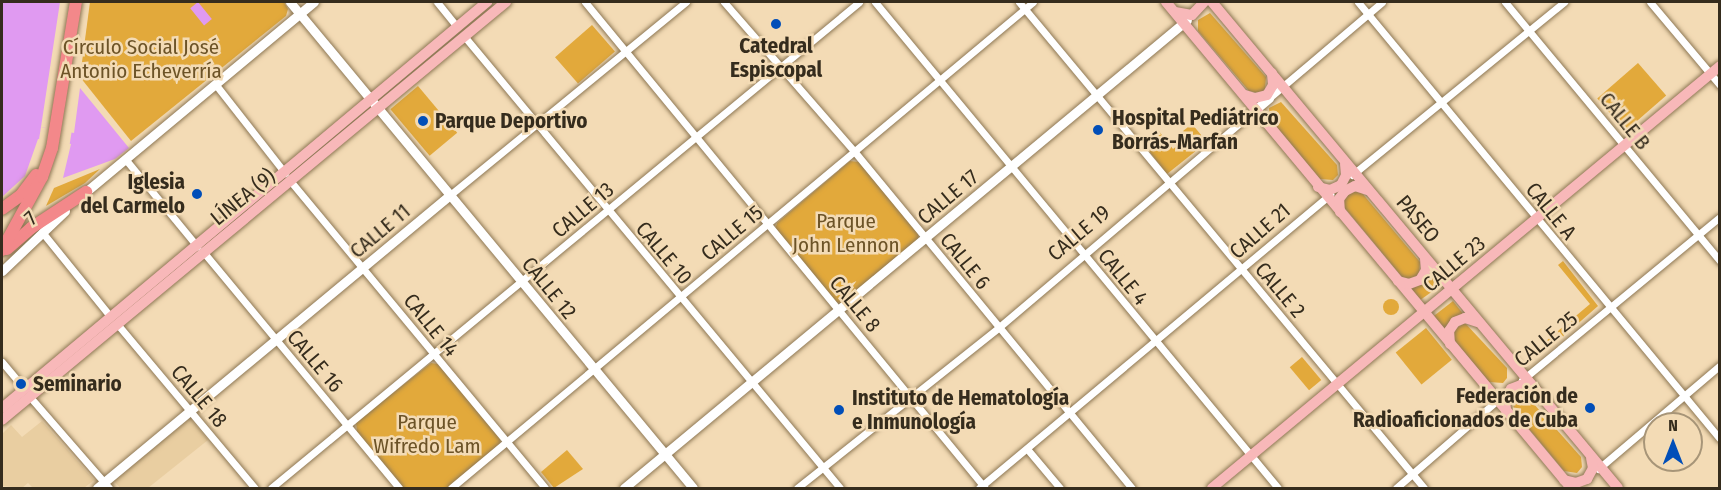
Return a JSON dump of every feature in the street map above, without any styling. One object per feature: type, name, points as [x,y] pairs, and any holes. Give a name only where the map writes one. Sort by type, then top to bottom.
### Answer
[{"type":"highway","points":[[2,252],[24,212],[54,140],[76,2]]},
{"type":"highway","points":[[2,209],[21,195],[54,140]]},
{"type":"highway","points":[[2,252],[31,228],[86,192]]},
{"type":"highway","points":[[2,241],[24,212]]},
{"type":"main road","name":"LÍNEA (9)","points":[[288,178],[372,99],[487,2]]},
{"type":"main road","name":"LÍNEA (9)","points":[[2,420],[25,394],[288,178],[379,108],[506,2]]},
{"type":"main road","points":[[1166,2],[1318,187],[1570,486],[1576,483],[1585,484],[1598,477],[1616,485]]},
{"type":"main road","points":[[1174,12],[1186,16],[1198,12],[1204,2]]},
{"type":"main road","name":"PASEO","points":[[1211,2],[1512,364],[1616,485]]},
{"type":"main road","name":"CALLE 23","points":[[1212,489],[1425,314],[1719,66]]},
{"type":"main road","points":[[1244,95],[1255,98],[1267,94],[1273,85],[1272,73]]},
{"type":"main road","points":[[1264,120],[1263,108],[1269,98],[1280,94],[1292,97]]},
{"type":"main road","points":[[1318,187],[1329,190],[1341,185],[1346,175],[1345,163]]},
{"type":"main road","points":[[1342,215],[1338,205],[1345,190],[1360,187],[1369,192]]},
{"type":"main road","points":[[1397,280],[1409,284],[1420,280],[1426,270],[1425,258]]},
{"type":"main road","points":[[1452,347],[1449,332],[1455,322],[1465,318],[1480,324]]},
{"type":"main road","points":[[1486,387],[1497,390],[1508,386],[1514,376],[1512,364]]},
{"type":"main road","points":[[1508,414],[1504,403],[1511,389],[1526,385],[1536,390]]},
{"type":"main road","name":"LÍNEA (9)","points":[[2,406],[25,394]]},
{"type":"main road","points":[[1585,484],[1593,468],[1591,457]]},
{"type":"street","points":[[291,2],[372,99]]},
{"type":"street","name":"7","points":[[2,271],[86,192],[314,2]]},
{"type":"street","points":[[437,2],[457,27]]},
{"type":"street","name":"CALLE 8","points":[[585,2],[983,488]]},
{"type":"street","name":"CALLE 11","points":[[103,486],[275,339],[364,269],[450,195],[686,2]]},
{"type":"street","name":"CALLE 6","points":[[724,2],[854,151],[1132,489]]},
{"type":"street","name":"CALLE 13","points":[[271,489],[347,425],[435,356],[859,2]]},
{"type":"street","name":"CALLE 4","points":[[874,2],[1278,489]]},
{"type":"street","name":"CALLE 2","points":[[1019,2],[1424,489]]},
{"type":"street","name":"CALLE 15","points":[[451,489],[1033,2]]},
{"type":"street","name":"CALLE 17","points":[[624,489],[1211,2]]},
{"type":"street","name":"CALLE A","points":[[1358,2],[1719,440]]},
{"type":"street","name":"CALLE 19","points":[[797,489],[998,328],[1083,253],[1382,2]]},
{"type":"street","name":"CALLE B","points":[[1505,2],[1719,261]]},
{"type":"street","name":"CALLE 21","points":[[983,488],[1353,174],[1564,2]]},
{"type":"street","points":[[1650,2],[1719,85]]},
{"type":"street","name":"CALLE 10","points":[[464,36],[680,298],[754,381],[840,489]]},
{"type":"street","name":"CALLE 14","points":[[216,85],[288,178],[545,489]]},
{"type":"street","name":"CALLE 12","points":[[372,99],[693,489]]},
{"type":"street","name":"CALLE 16","points":[[126,160],[399,489]]},
{"type":"street","name":"CALLE 25","points":[[1396,489],[1524,378],[1719,217]]},
{"type":"street","name":"CALLE 18","points":[[42,232],[255,489]]},
{"type":"street","points":[[2,362],[25,394],[103,486]]},
{"type":"street","points":[[1585,484],[1600,467],[1719,365]]},
{"type":"street","points":[[2,425],[25,394]]},
{"type":"street","points":[[1028,450],[1060,489]]},
{"type":"shaded area","points":[[2,2],[60,2],[41,127],[74,133],[80,88],[129,148],[115,159],[63,178],[71,144],[38,139],[25,176],[2,197]]},
{"type":"shaded area","points":[[198,2],[212,19],[204,25],[190,8]]},
{"type":"shaded area","points":[[190,418],[208,440],[148,488],[120,488],[114,481]]},
{"type":"shaded area","points":[[42,421],[94,480],[84,488],[33,488],[28,483],[22,488],[2,486],[2,434],[11,425],[22,437]]},
{"type":"green space","name":"Círculo Social José Antonio Echeverría","points":[[90,2],[284,2],[288,9],[286,16],[131,141],[80,77]]},
{"type":"green space","points":[[1210,13],[1266,77],[1265,90],[1259,93],[1249,91],[1198,31],[1198,20]]},
{"type":"green space","points":[[592,25],[615,51],[578,84],[555,57]]},
{"type":"green space","points":[[1638,63],[1666,95],[1625,131],[1597,98]]},
{"type":"green space","name":"Parque Deportivo","points":[[418,86],[457,133],[430,156],[390,109]]},
{"type":"green space","points":[[1281,102],[1337,165],[1338,175],[1333,180],[1320,179],[1270,119],[1269,108]]},
{"type":"green space","points":[[1192,124],[1207,142],[1167,174],[1142,142],[1158,130],[1173,149],[1188,137],[1183,131]]},
{"type":"green space","name":"Parque John Lennon","points":[[850,161],[859,162],[918,233],[918,239],[843,303],[834,302],[775,230],[777,223]]},
{"type":"green space","points":[[100,169],[85,183],[46,206],[54,188]]},
{"type":"green space","points":[[1352,190],[1362,193],[1420,262],[1419,276],[1409,280],[1402,277],[1344,207],[1344,196]]},
{"type":"green space","points":[[1563,261],[1598,306],[1550,348],[1545,342],[1590,304],[1558,265]]},
{"type":"green space","points":[[1430,272],[1440,286],[1419,301],[1409,287]]},
{"type":"green space","points":[[1391,299],[1397,301],[1399,307],[1397,313],[1391,315],[1385,313],[1383,307],[1385,301]]},
{"type":"green space","points":[[1453,301],[1463,314],[1442,330],[1433,317]]},
{"type":"green space","points":[[1465,323],[1507,368],[1507,378],[1503,383],[1489,382],[1454,340],[1453,330]]},
{"type":"green space","points":[[1426,328],[1452,360],[1421,384],[1396,353]]},
{"type":"green space","points":[[1302,357],[1321,380],[1309,390],[1290,367]]},
{"type":"green space","name":"Parque Wifredo Lam","points":[[431,363],[438,364],[500,437],[500,444],[447,488],[404,488],[357,432],[356,422]]},
{"type":"green space","points":[[1525,394],[1581,457],[1582,467],[1577,473],[1564,471],[1514,411],[1513,400]]},
{"type":"green space","points":[[567,450],[583,469],[554,488],[541,472]]},
{"type":"pier","points":[[41,127],[72,132],[70,145],[39,140]]},
{"type":"place","name":"Catedral Espiscopal","points":[[776,24]]},
{"type":"place","name":"Parque Deportivo","points":[[423,121]]},
{"type":"place","name":"Hospital Pediátrico Borrás-Marfan","points":[[1098,130]]},
{"type":"place","name":"Iglesia del Carmelo","points":[[197,194]]},
{"type":"place","name":"Seminario","points":[[21,384]]},
{"type":"place","name":"Federación de Radioaficionados de Cuba","points":[[1590,408]]},
{"type":"place","name":"Instituto de Hematología e Inmunología","points":[[839,410]]}]
